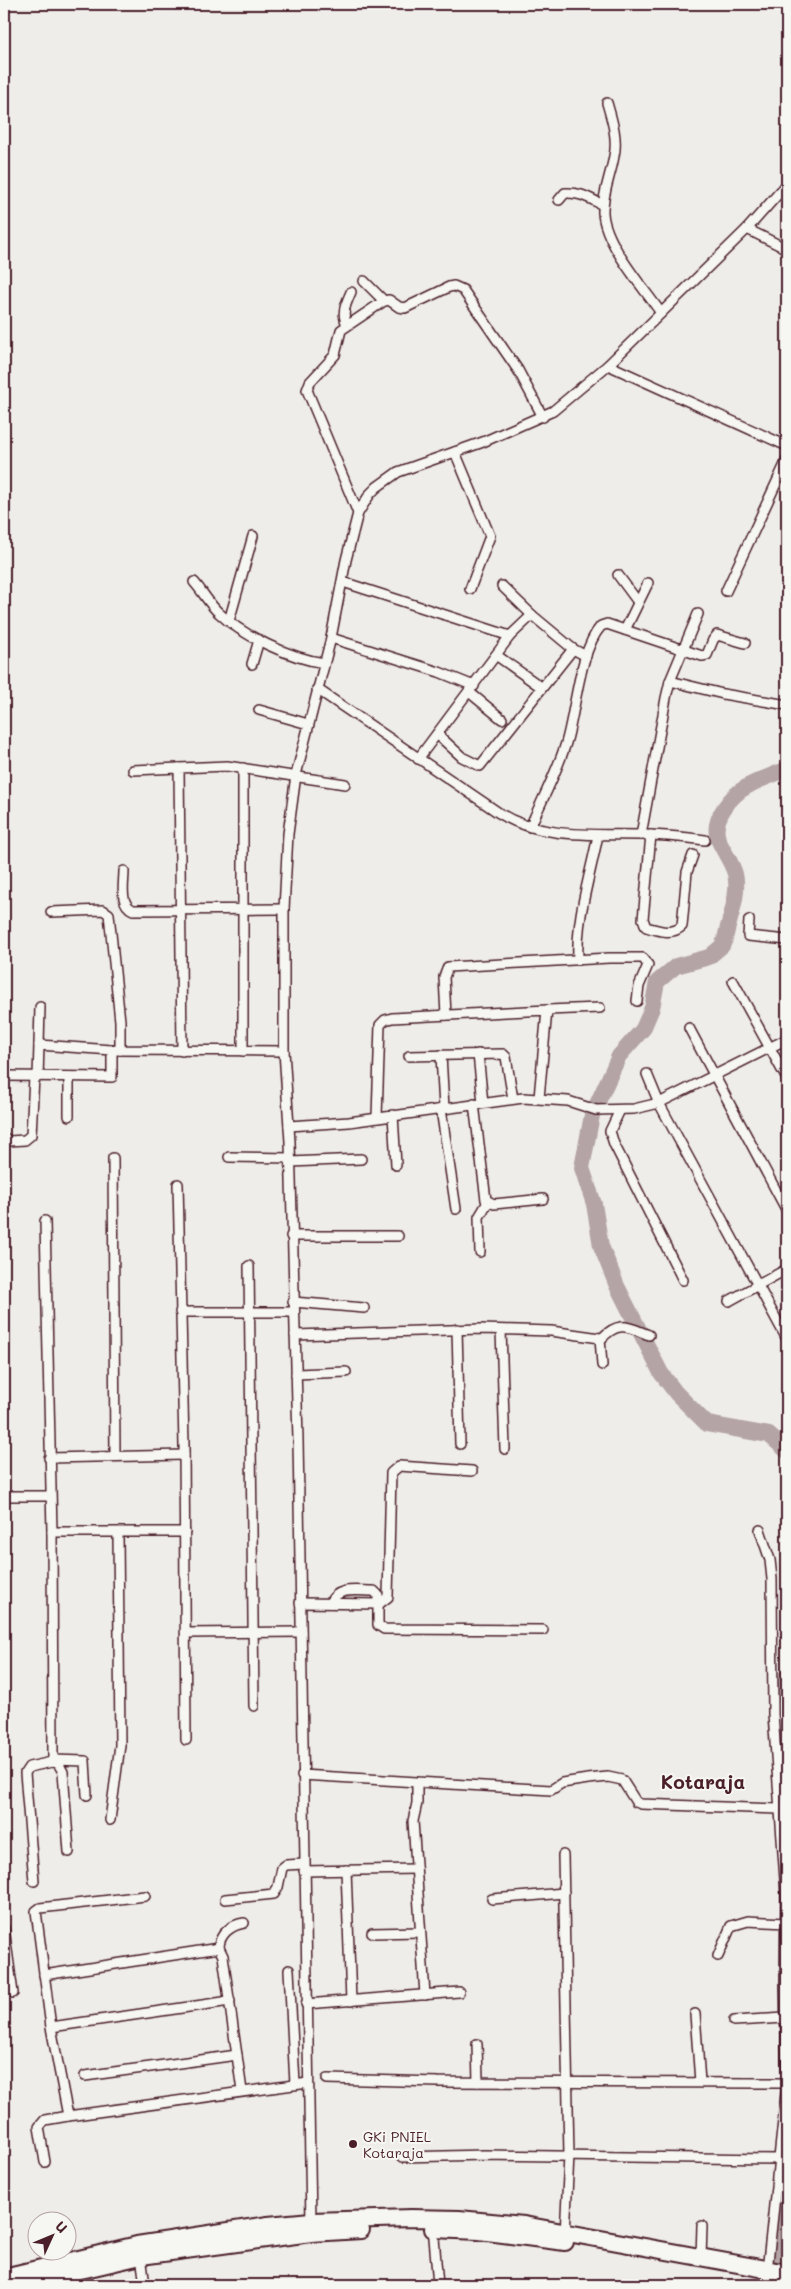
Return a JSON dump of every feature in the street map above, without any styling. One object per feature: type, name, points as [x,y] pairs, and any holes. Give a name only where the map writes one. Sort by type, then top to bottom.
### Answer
[{"type":"highway","points":[[4,2278],[137,2245],[311,2227],[494,2221],[775,2279]]},
{"type":"highway","points":[[14,2285],[141,2256],[311,2227]]},
{"type":"highway","points":[[565,2237],[701,2258],[775,2279]]},
{"type":"street","points":[[607,103],[616,142],[603,206],[606,229],[621,255],[661,313]]},
{"type":"street","points":[[311,2227],[296,1374],[292,1302],[289,1126],[284,1051],[284,909],[288,834],[296,776],[308,724],[331,638],[358,512],[370,494],[388,478],[409,467],[454,452],[543,417],[569,400],[608,365],[747,229],[787,184]]},
{"type":"street","points":[[559,200],[565,193],[573,192],[582,194],[603,206]]},
{"type":"street","points":[[747,229],[787,249]]},
{"type":"street","points":[[364,281],[384,301]]},
{"type":"street","points":[[358,512],[307,390],[310,382],[336,355],[340,330],[384,301],[389,300],[399,307],[405,308],[454,286],[463,290],[518,370],[543,417]]},
{"type":"street","points":[[346,325],[343,316],[344,308],[351,292]]},
{"type":"street","points":[[608,365],[787,446]]},
{"type":"street","points":[[454,452],[490,536],[470,589]]},
{"type":"street","points":[[726,591],[787,460]]},
{"type":"street","points":[[229,621],[253,536]]},
{"type":"street","points":[[618,574],[638,602]]},
{"type":"street","points":[[194,582],[215,610],[259,640],[324,663]]},
{"type":"street","points":[[343,582],[510,636]]},
{"type":"street","points":[[626,630],[648,583]]},
{"type":"street","points":[[502,586],[532,615],[573,649],[586,656]]},
{"type":"street","points":[[641,835],[656,745],[670,681],[698,614]]},
{"type":"street","points":[[418,759],[510,636],[532,615]]},
{"type":"street","points":[[530,827],[566,743],[586,656],[592,640],[601,626],[607,624],[706,656],[712,640],[718,635],[745,643]]},
{"type":"street","points":[[331,638],[439,672],[472,689],[502,719]]},
{"type":"street","points":[[252,664],[259,640]]},
{"type":"street","points":[[437,734],[462,757],[480,766],[573,649]]},
{"type":"street","points":[[496,655],[541,687]]},
{"type":"street","points":[[670,681],[747,699],[787,704]]},
{"type":"street","points":[[317,689],[499,813],[530,827],[543,831],[705,840]]},
{"type":"street","points":[[259,710],[308,724]]},
{"type":"street","points":[[133,770],[227,766],[345,784]]},
{"type":"street","points":[[178,768],[182,1051]]},
{"type":"street","points":[[243,768],[243,1051]]},
{"type":"street","points":[[578,960],[578,931],[582,906],[598,835]]},
{"type":"street","points":[[651,836],[643,919],[646,927],[664,932],[678,930],[682,926],[687,872],[693,854]]},
{"type":"street","points":[[124,871],[124,901],[128,908],[140,911],[284,909]]},
{"type":"street","points":[[4,1076],[112,1077],[120,1021],[108,914],[103,910],[50,912]]},
{"type":"street","points":[[749,920],[748,936],[787,940]]},
{"type":"street","points":[[446,1015],[444,977],[448,967],[643,958],[648,965],[639,986],[637,1001]]},
{"type":"street","points":[[733,981],[787,1079]]},
{"type":"street","points":[[4,1138],[9,1141],[25,1140],[31,1135],[39,1045],[40,1008]]},
{"type":"street","points":[[377,1117],[382,1023],[392,1018],[600,1008]]},
{"type":"street","points":[[539,1098],[547,1010]]},
{"type":"street","points":[[689,1028],[787,1210]]},
{"type":"street","points":[[289,1126],[349,1122],[512,1099],[539,1098],[568,1101],[591,1109],[617,1110],[659,1103],[715,1077],[787,1039]]},
{"type":"street","points":[[39,1045],[116,1050],[284,1051]]},
{"type":"street","points":[[409,1056],[498,1052],[506,1056],[512,1099]]},
{"type":"street","points":[[478,1054],[478,1104],[483,1185],[488,1202],[479,1217],[480,1252]]},
{"type":"street","points":[[440,1055],[443,1109],[456,1209]]},
{"type":"street","points":[[647,1074],[659,1103],[787,1339]]},
{"type":"street","points":[[69,1077],[69,1116]]},
{"type":"street","points":[[617,1110],[610,1131],[614,1144],[683,1280]]},
{"type":"street","points":[[393,1115],[396,1165]]},
{"type":"street","points":[[229,1157],[290,1160],[361,1160]]},
{"type":"street","points":[[112,1158],[115,1456]]},
{"type":"street","points":[[178,1184],[184,1455],[186,1740]]},
{"type":"street","points":[[488,1202],[494,1204],[543,1199]]},
{"type":"street","points":[[45,1221],[52,1532],[52,1761]]},
{"type":"street","points":[[291,1236],[398,1236]]},
{"type":"street","points":[[248,1266],[254,1706]]},
{"type":"street","points":[[729,1301],[787,1269]]},
{"type":"street","points":[[292,1302],[364,1308]]},
{"type":"street","points":[[180,1312],[293,1312]]},
{"type":"street","points":[[602,1365],[601,1339],[612,1329],[622,1326],[650,1335]]},
{"type":"street","points":[[295,1335],[458,1329],[566,1332],[597,1336],[601,1339]]},
{"type":"street","points":[[458,1329],[460,1444]]},
{"type":"street","points":[[500,1330],[505,1449]]},
{"type":"street","points":[[296,1374],[346,1372]]},
{"type":"street","points":[[49,1458],[184,1455]]},
{"type":"street","points":[[300,1603],[379,1604],[388,1597],[391,1473],[393,1469],[399,1466],[472,1472]]},
{"type":"street","points":[[4,1496],[50,1496]]},
{"type":"street","points":[[760,1530],[770,1560],[772,1579],[773,1714],[784,1846],[786,1923],[787,2083],[779,2159],[775,2279]]},
{"type":"street","points":[[52,1532],[118,1534],[184,1532]]},
{"type":"street","points":[[110,1820],[120,1745],[118,1534]]},
{"type":"street","points":[[330,1603],[333,1596],[340,1592],[374,1590],[378,1595],[378,1625],[384,1629],[543,1630]]},
{"type":"street","points":[[186,1633],[301,1632]]},
{"type":"street","points":[[52,1761],[58,1763],[63,1772],[69,1852]]},
{"type":"street","points":[[34,1881],[25,1773],[29,1767],[52,1761],[85,1761],[87,1795]]},
{"type":"street","points":[[302,1775],[551,1790],[562,1783],[608,1776],[622,1780],[636,1802],[642,1804],[780,1810]]},
{"type":"street","points":[[417,1783],[417,1803],[414,1821],[425,1995]]},
{"type":"street","points":[[563,1855],[569,2156],[565,2237]]},
{"type":"street","points":[[225,1899],[274,1894],[278,1887],[282,1868],[286,1865],[346,1870],[416,1869]]},
{"type":"street","points":[[346,1870],[351,2001]]},
{"type":"street","points":[[492,1899],[564,1893]]},
{"type":"street","points":[[68,2116],[51,2027],[35,1913],[38,1909],[145,1896]]},
{"type":"street","points":[[718,1956],[730,1926],[741,1922],[786,1923]]},
{"type":"street","points":[[219,1948],[227,1930],[234,1924],[244,1923]]},
{"type":"street","points":[[4,1928],[7,1967],[13,1993]]},
{"type":"street","points":[[372,1934],[420,1932]]},
{"type":"street","points":[[44,1975],[219,1948]]},
{"type":"street","points":[[219,1948],[224,1956],[242,2091]]},
{"type":"street","points":[[288,1970],[295,2084]]},
{"type":"street","points":[[306,2004],[459,1992]]},
{"type":"street","points":[[51,2027],[230,2001]]},
{"type":"street","points":[[695,2014],[700,2082]]},
{"type":"street","points":[[734,2021],[786,2018]]},
{"type":"street","points":[[477,2044],[478,2082]]},
{"type":"street","points":[[85,2076],[237,2055]]},
{"type":"street","points":[[327,2079],[478,2082],[787,2083]]},
{"type":"street","points":[[45,2162],[39,2126],[45,2120],[308,2083]]},
{"type":"street","points":[[402,2157],[485,2155],[779,2159]]},
{"type":"street","points":[[433,2224],[438,2285],[433,2285]]},
{"type":"street","points":[[701,2258],[702,2226]]},
{"type":"street","points":[[141,2256],[145,2285]]},
{"type":"waterway","points":[[787,769],[748,786],[735,795],[724,808],[717,824],[718,839],[732,865],[736,882],[735,898],[725,939],[722,946],[709,957],[676,966],[657,982],[652,1008],[643,1029],[619,1056],[592,1115],[582,1168],[594,1204],[601,1246],[617,1286],[661,1373],[676,1393],[707,1424],[769,1435],[787,1451]]},
{"type":"waterway","points":[[787,1675],[784,1691],[787,1700]]},
{"type":"waterway","points":[[782,2285],[779,2231],[787,2178]]},
{"type":"place","name":"GKi PNIEL Kotaraja","points":[[353,2144]]},
{"type":"district","name":"Kotaraja","points":[[703,1781]]}]
